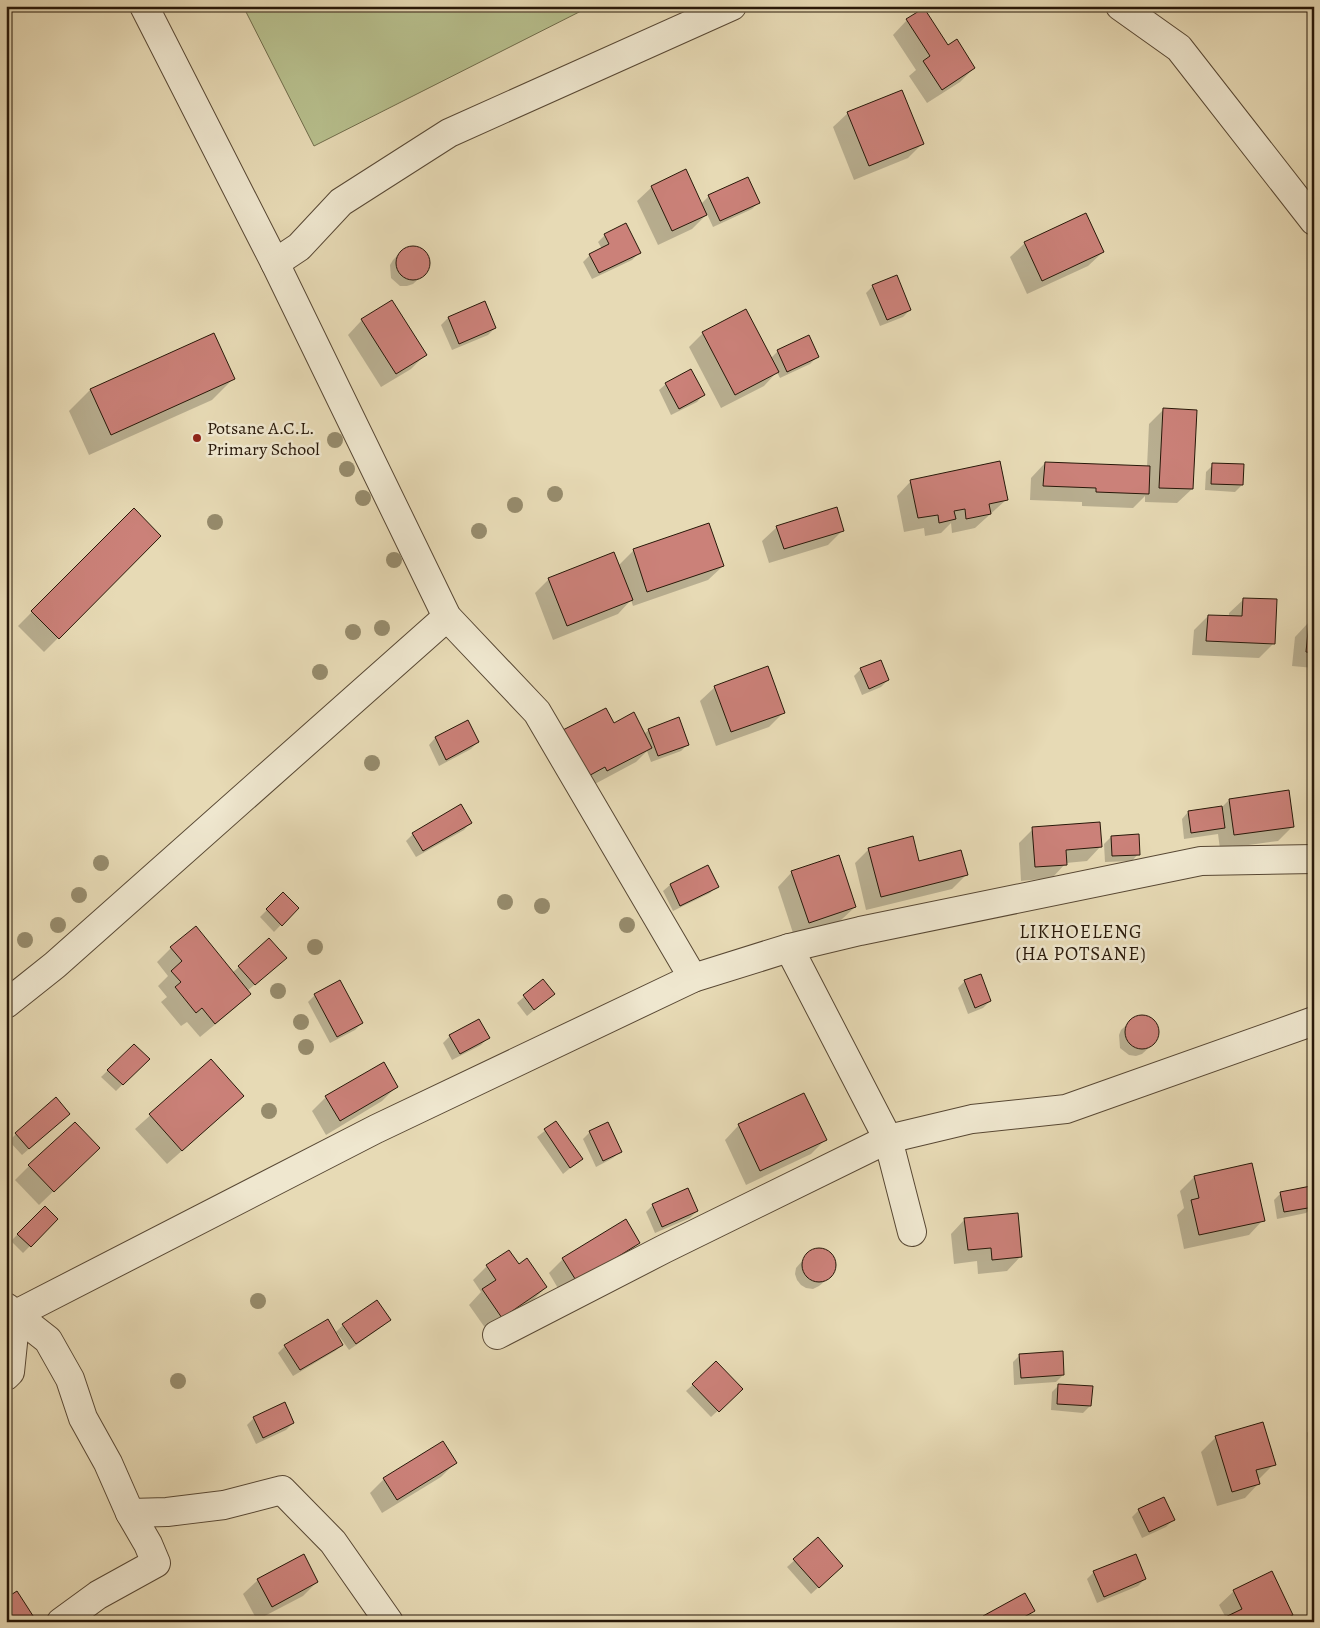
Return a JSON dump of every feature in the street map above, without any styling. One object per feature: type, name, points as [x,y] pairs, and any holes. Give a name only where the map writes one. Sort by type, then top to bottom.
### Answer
[{"type":"street","points":[[144,6],[275,263],[447,617],[537,712],[692,978]]},
{"type":"street","points":[[275,263],[299,247],[341,202],[449,133],[732,6]]},
{"type":"street","points":[[1120,6],[1179,48],[1314,221]]},
{"type":"street","points":[[6,1004],[55,965],[447,617]]},
{"type":"street","points":[[11,1310],[376,1129],[692,978],[789,948],[860,931],[1201,861],[1314,859]]},
{"type":"street","points":[[789,948],[888,1140],[912,1232]]},
{"type":"street","points":[[497,1335],[664,1249],[888,1140],[972,1119],[1066,1109],[1314,1022]]},
{"type":"street","points":[[6,1376],[10,1372],[11,1310]]},
{"type":"street","points":[[11,1310],[48,1340],[70,1379],[83,1418],[108,1463],[130,1513],[148,1544],[156,1563],[98,1596],[61,1622]]},
{"type":"street","points":[[130,1513],[167,1512],[224,1505],[282,1490],[332,1542],[389,1622]]},
{"type":"green space","points":[[243,6],[591,6],[314,146]]},
{"type":"building","points":[[924,8],[948,45],[957,39],[975,68],[942,90],[923,61],[930,56],[906,19]]},
{"type":"building","points":[[902,90],[924,144],[869,166],[847,112]]},
{"type":"building","points":[[686,169],[707,215],[672,231],[651,186]]},
{"type":"building","points":[[748,177],[760,203],[720,221],[708,195]]},
{"type":"building","points":[[1086,213],[1104,252],[1042,281],[1024,242]]},
{"type":"building","points":[[626,223],[641,253],[599,273],[589,254],[609,244],[604,234]]},
{"type":"building","points":[[413,246],[420,247],[425,251],[429,256],[429,270],[425,275],[420,279],[413,280],[406,279],[401,275],[397,270],[396,263],[397,256],[401,251],[406,247]]},
{"type":"building","points":[[897,275],[911,310],[887,320],[872,285]]},
{"type":"building","points":[[392,300],[427,355],[396,374],[361,319]]},
{"type":"building","points":[[485,301],[496,328],[459,344],[448,317]]},
{"type":"building","points":[[746,309],[779,372],[735,395],[702,332]]},
{"type":"building","points":[[214,333],[235,379],[111,435],[90,389]]},
{"type":"building","points":[[809,335],[819,357],[787,372],[777,350]]},
{"type":"building","points":[[691,369],[705,395],[679,409],[665,383]]},
{"type":"building","points":[[1163,408],[1197,410],[1193,489],[1159,488]]},
{"type":"building","points":[[1000,461],[1008,500],[989,504],[991,514],[966,519],[965,509],[954,511],[956,519],[939,523],[938,515],[918,518],[910,480]]},
{"type":"building","points":[[1045,462],[1150,466],[1149,494],[1096,492],[1096,488],[1043,486]]},
{"type":"building","points":[[1212,463],[1244,464],[1243,485],[1211,484]]},
{"type":"building","points":[[837,507],[844,531],[784,549],[776,526]]},
{"type":"building","points":[[134,508],[161,536],[59,639],[31,611]]},
{"type":"building","points":[[709,523],[724,566],[647,592],[633,549]]},
{"type":"building","points":[[614,552],[633,600],[567,626],[548,578]]},
{"type":"building","points":[[1243,598],[1277,599],[1275,644],[1206,641],[1208,615],[1242,616]]},
{"type":"building","points":[[1309,621],[1314,621],[1314,653],[1306,652]]},
{"type":"building","points":[[881,660],[889,680],[869,689],[860,668]]},
{"type":"building","points":[[768,666],[785,713],[731,732],[714,686]]},
{"type":"building","points":[[606,708],[614,723],[634,712],[652,748],[607,771],[605,767],[583,779],[559,732]]},
{"type":"building","points":[[679,717],[689,745],[658,756],[648,729]]},
{"type":"building","points":[[468,720],[479,742],[446,760],[435,737]]},
{"type":"building","points":[[1289,790],[1294,827],[1234,835],[1229,799]]},
{"type":"building","points":[[461,804],[472,823],[423,851],[412,833]]},
{"type":"building","points":[[1222,806],[1225,828],[1191,833],[1188,811]]},
{"type":"building","points":[[1100,822],[1102,847],[1066,850],[1067,865],[1035,867],[1032,827]]},
{"type":"building","points":[[1139,834],[1140,855],[1112,856],[1111,836]]},
{"type":"building","points":[[913,836],[919,861],[961,850],[968,875],[881,897],[868,848]]},
{"type":"building","points":[[839,855],[856,907],[809,923],[791,871]]},
{"type":"building","points":[[708,865],[719,887],[680,906],[670,884]]},
{"type":"building","points":[[283,892],[299,908],[282,926],[266,909]]},
{"type":"building","points":[[196,926],[251,994],[215,1024],[202,1008],[196,1013],[175,987],[181,982],[171,971],[182,961],[170,947]]},
{"type":"building","points":[[269,938],[287,958],[255,985],[238,966]]},
{"type":"building","points":[[981,974],[991,1001],[975,1008],[964,980]]},
{"type":"building","points":[[543,979],[555,994],[534,1010],[523,995]]},
{"type":"building","points":[[340,980],[363,1023],[337,1037],[314,994]]},
{"type":"building","points":[[1142,1015],[1149,1016],[1154,1020],[1158,1025],[1158,1039],[1154,1044],[1149,1048],[1142,1049],[1135,1048],[1130,1044],[1126,1039],[1125,1032],[1126,1025],[1130,1020],[1135,1016]]},
{"type":"building","points":[[479,1019],[490,1038],[460,1054],[449,1035]]},
{"type":"building","points":[[134,1044],[150,1059],[123,1085],[107,1070]]},
{"type":"building","points":[[211,1059],[244,1096],[182,1151],[149,1114]]},
{"type":"building","points":[[384,1062],[398,1087],[340,1121],[325,1096]]},
{"type":"building","points":[[804,1093],[827,1140],[760,1171],[738,1124]]},
{"type":"building","points":[[56,1097],[70,1114],[29,1149],[15,1133]]},
{"type":"building","points":[[556,1121],[583,1159],[570,1168],[544,1129]]},
{"type":"building","points":[[75,1122],[100,1148],[54,1192],[28,1165]]},
{"type":"building","points":[[608,1122],[622,1152],[603,1161],[589,1131]]},
{"type":"building","points":[[1252,1163],[1265,1221],[1199,1235],[1191,1200],[1199,1198],[1194,1176]]},
{"type":"building","points":[[1311,1186],[1314,1207],[1284,1212],[1280,1192]]},
{"type":"building","points":[[688,1188],[698,1211],[662,1227],[652,1204]]},
{"type":"building","points":[[45,1206],[58,1219],[31,1247],[17,1234]]},
{"type":"building","points":[[1018,1213],[1022,1257],[992,1260],[991,1248],[968,1250],[964,1218]]},
{"type":"building","points":[[626,1219],[640,1243],[577,1282],[562,1258]]},
{"type":"building","points":[[819,1248],[826,1249],[831,1253],[835,1258],[835,1272],[831,1277],[826,1281],[819,1282],[812,1281],[807,1277],[803,1272],[802,1265],[803,1258],[807,1253],[812,1249]]},
{"type":"building","points":[[509,1250],[519,1264],[527,1258],[547,1287],[502,1318],[482,1289],[496,1280],[486,1265]]},
{"type":"building","points":[[377,1300],[391,1320],[356,1344],[342,1324]]},
{"type":"building","points":[[328,1319],[343,1345],[300,1370],[284,1345]]},
{"type":"building","points":[[1063,1351],[1064,1375],[1021,1378],[1019,1354]]},
{"type":"building","points":[[716,1361],[743,1389],[719,1412],[692,1384]]},
{"type":"building","points":[[1058,1384],[1093,1386],[1091,1406],[1057,1404]]},
{"type":"building","points":[[285,1402],[294,1423],[263,1438],[253,1417]]},
{"type":"building","points":[[1263,1422],[1276,1465],[1256,1470],[1260,1484],[1232,1492],[1215,1436]]},
{"type":"building","points":[[443,1441],[457,1463],[397,1500],[383,1478]]},
{"type":"building","points":[[1164,1497],[1175,1520],[1149,1532],[1138,1509]]},
{"type":"building","points":[[818,1537],[843,1566],[819,1588],[793,1559]]},
{"type":"building","points":[[304,1554],[318,1582],[272,1607],[257,1579]]},
{"type":"building","points":[[1136,1554],[1146,1579],[1104,1597],[1093,1571]]},
{"type":"building","points":[[1272,1571],[1293,1615],[1279,1622],[1215,1622],[1242,1609],[1233,1590]]},
{"type":"building","points":[[17,1591],[37,1622],[6,1622],[6,1598]]},
{"type":"building","points":[[1025,1593],[1035,1611],[1015,1622],[986,1622],[983,1616]]},
{"type":"place","name":"Potsane A.C.L. Primary School","points":[[197,438]]},
{"type":"district","name":"LIKHOELENG (HA POTSANE)","points":[[1081,942]]}]
